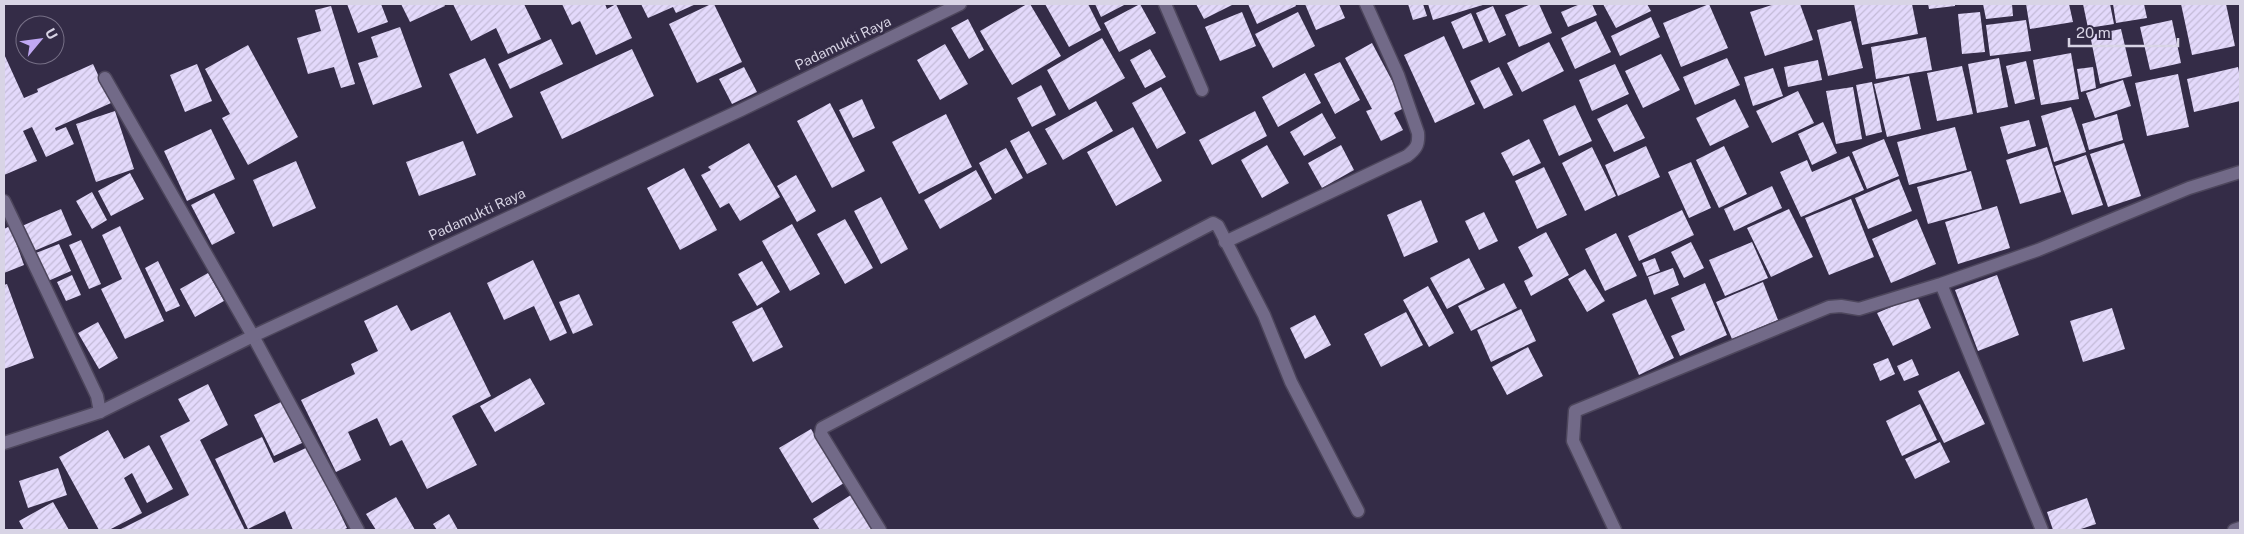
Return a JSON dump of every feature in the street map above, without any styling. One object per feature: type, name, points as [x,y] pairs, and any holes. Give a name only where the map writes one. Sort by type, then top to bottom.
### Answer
[{"type":"street","name":"Padamukti Raya","points":[[4,443],[100,412],[253,336],[732,114],[960,4]]},
{"type":"street","points":[[1165,4],[1202,90]]},
{"type":"street","points":[[1226,242],[1407,156],[1415,150],[1419,143],[1418,133],[1398,75],[1366,4]]},
{"type":"street","points":[[105,78],[253,336],[358,530]]},
{"type":"street","points":[[1615,530],[1573,441],[1575,411],[1829,307],[1841,306],[1859,309],[1941,284],[2038,250],[2189,188],[2240,172]]},
{"type":"street","points":[[4,201],[84,367],[97,396],[100,412]]},
{"type":"street","points":[[880,530],[821,434],[822,428],[1210,224],[1216,224],[1264,315],[1291,382],[1358,511]]},
{"type":"street","points":[[1941,284],[2042,530]]},
{"type":"street","points":[[2234,530],[2240,528]]},
{"type":"building","points":[[347,4],[381,4],[388,22],[358,33]]},
{"type":"building","points":[[401,4],[444,4],[445,6],[410,22]]},
{"type":"building","points":[[453,4],[524,4],[541,39],[508,54],[496,28],[471,41]]},
{"type":"building","points":[[562,4],[605,4],[607,9],[616,4],[632,38],[596,55],[580,21],[572,25]]},
{"type":"building","points":[[641,4],[696,4],[676,13],[673,7],[648,18]]},
{"type":"building","points":[[714,4],[742,62],[697,83],[669,24]]},
{"type":"building","points":[[1030,4],[1061,56],[1012,85],[980,31]]},
{"type":"building","points":[[1045,4],[1088,4],[1101,30],[1069,47]]},
{"type":"building","points":[[1095,4],[1126,4],[1101,17]]},
{"type":"building","points":[[1140,4],[1156,33],[1119,52],[1104,23]]},
{"type":"building","points":[[1196,4],[1234,4],[1204,19]]},
{"type":"building","points":[[1248,4],[1295,4],[1296,6],[1257,24]]},
{"type":"building","points":[[1305,4],[1339,4],[1345,18],[1316,30]]},
{"type":"building","points":[[1408,4],[1423,4],[1427,16],[1413,20]]},
{"type":"building","points":[[1428,4],[1486,4],[1433,20]]},
{"type":"building","points":[[1531,4],[1539,4],[1552,33],[1519,47],[1505,15]]},
{"type":"building","points":[[1580,4],[1592,4],[1597,15],[1568,27],[1561,12]]},
{"type":"building","points":[[1603,4],[1647,4],[1651,11],[1616,28]]},
{"type":"building","points":[[1709,4],[1728,48],[1681,67],[1663,23]]},
{"type":"building","points":[[1775,4],[1800,4],[1813,40],[1765,56],[1750,12]]},
{"type":"building","points":[[1854,4],[1912,4],[1918,34],[1862,45]]},
{"type":"building","points":[[1928,4],[1955,4],[1955,6],[1929,9]]},
{"type":"building","points":[[1983,4],[2012,4],[2013,16],[1986,19]]},
{"type":"building","points":[[2026,4],[2069,4],[2073,22],[2030,29]]},
{"type":"building","points":[[2083,4],[2110,4],[2114,24],[2088,28]]},
{"type":"building","points":[[2113,4],[2144,4],[2147,18],[2116,23]]},
{"type":"building","points":[[2181,4],[2226,4],[2235,46],[2192,55]]},
{"type":"building","points":[[331,6],[355,84],[341,88],[334,67],[308,74],[297,38],[321,31],[315,10]]},
{"type":"building","points":[[1493,6],[1506,35],[1489,43],[1476,13]]},
{"type":"building","points":[[1242,12],[1256,46],[1220,61],[1205,27]]},
{"type":"building","points":[[1298,12],[1315,46],[1273,68],[1255,34]]},
{"type":"building","points":[[1980,12],[1985,52],[1962,54],[1958,14]]},
{"type":"building","points":[[1471,13],[1483,41],[1463,49],[1451,22]]},
{"type":"building","points":[[1651,17],[1660,37],[1620,56],[1611,36]]},
{"type":"building","points":[[968,19],[984,50],[969,59],[951,28]]},
{"type":"building","points":[[2026,20],[2031,51],[1990,56],[1986,25]]},
{"type":"building","points":[[2172,20],[2181,63],[2150,70],[2140,27]]},
{"type":"building","points":[[1596,21],[1611,52],[1575,69],[1561,38]]},
{"type":"building","points":[[1851,21],[1863,68],[1828,76],[1817,30]]},
{"type":"building","points":[[400,27],[422,87],[373,105],[358,63],[378,57],[371,37]]},
{"type":"building","points":[[2121,29],[2132,76],[2100,84],[2090,35]]},
{"type":"building","points":[[1444,36],[1475,104],[1435,123],[1404,55]]},
{"type":"building","points":[[1926,37],[1932,70],[1876,79],[1871,47]]},
{"type":"building","points":[[1102,38],[1125,78],[1069,110],[1047,70]]},
{"type":"building","points":[[551,39],[563,64],[510,89],[498,64]]},
{"type":"building","points":[[1549,42],[1564,71],[1522,92],[1507,63]]},
{"type":"building","points":[[1372,43],[1406,107],[1394,113],[1403,130],[1381,141],[1366,111],[1372,109],[1345,58]]},
{"type":"building","points":[[945,44],[968,84],[940,100],[917,60]]},
{"type":"building","points":[[248,45],[298,137],[248,165],[222,118],[230,114],[205,69]]},
{"type":"building","points":[[632,49],[654,96],[562,139],[540,92]]},
{"type":"building","points":[[1150,49],[1166,77],[1145,88],[1130,60]]},
{"type":"building","points":[[2071,53],[2079,99],[2041,105],[2033,60]]},
{"type":"building","points":[[4,54],[24,98],[38,92],[37,89],[93,64],[111,103],[55,128],[56,131],[66,127],[74,144],[46,157],[32,127],[23,131],[37,161],[4,175]]},
{"type":"building","points":[[1661,54],[1680,90],[1643,108],[1625,71]]},
{"type":"building","points":[[485,58],[513,117],[477,134],[449,74]]},
{"type":"building","points":[[1727,58],[1740,85],[1695,105],[1683,77]]},
{"type":"building","points":[[1999,58],[2008,107],[1977,113],[1968,64]]},
{"type":"building","points":[[1818,60],[1822,80],[1788,87],[1784,67]]},
{"type":"building","points":[[2026,61],[2035,99],[2015,104],[2006,66]]},
{"type":"building","points":[[1340,62],[1360,100],[1335,114],[1314,74]]},
{"type":"building","points":[[197,64],[212,101],[185,112],[170,75]]},
{"type":"building","points":[[1615,64],[1629,94],[1592,111],[1579,80]]},
{"type":"building","points":[[1962,66],[1973,114],[1937,121],[1927,73]]},
{"type":"building","points":[[744,67],[757,92],[732,104],[719,79]]},
{"type":"building","points":[[1499,67],[1513,95],[1484,109],[1470,81]]},
{"type":"building","points":[[2093,67],[2096,88],[2081,92],[2077,69]]},
{"type":"building","points":[[2238,67],[2240,101],[2194,112],[2187,79]]},
{"type":"building","points":[[1773,68],[1783,96],[1753,106],[1744,77]]},
{"type":"building","points":[[1305,73],[1321,103],[1278,127],[1262,97]]},
{"type":"building","points":[[2178,74],[2189,127],[2147,136],[2135,83]]},
{"type":"building","points":[[1909,76],[1921,129],[1887,137],[1874,84]]},
{"type":"building","points":[[2123,80],[2131,106],[2095,118],[2086,93]]},
{"type":"building","points":[[1872,82],[1882,132],[1866,136],[1856,85]]},
{"type":"building","points":[[1041,85],[1056,115],[1032,127],[1017,98]]},
{"type":"building","points":[[1161,87],[1186,133],[1157,149],[1132,103]]},
{"type":"building","points":[[1853,87],[1862,139],[1836,144],[1826,91]]},
{"type":"building","points":[[1798,91],[1814,123],[1772,143],[1756,111]]},
{"type":"building","points":[[862,99],[875,128],[853,138],[839,110]]},
{"type":"building","points":[[1735,99],[1749,127],[1710,146],[1696,118]]},
{"type":"building","points":[[1096,101],[1113,131],[1063,160],[1045,129]]},
{"type":"building","points":[[830,103],[865,171],[832,188],[797,121]]},
{"type":"building","points":[[1627,104],[1645,138],[1614,152],[1597,119]]},
{"type":"building","points":[[1575,105],[1592,141],[1559,156],[1543,120]]},
{"type":"building","points":[[2071,107],[2086,152],[2054,162],[2041,116]]},
{"type":"building","points":[[115,111],[134,169],[96,182],[76,124]]},
{"type":"building","points":[[1255,111],[1267,136],[1212,165],[1199,140]]},
{"type":"building","points":[[1322,113],[1336,138],[1304,156],[1290,132]]},
{"type":"building","points":[[946,114],[972,167],[919,194],[892,142]]},
{"type":"building","points":[[2117,114],[2123,140],[2089,150],[2082,124]]},
{"type":"building","points":[[2029,120],[2036,146],[2008,154],[2000,127]]},
{"type":"building","points":[[1823,122],[1837,153],[1812,165],[1798,134]]},
{"type":"building","points":[[1133,127],[1162,181],[1116,206],[1087,152]]},
{"type":"building","points":[[1955,127],[1967,170],[1909,185],[1897,142]]},
{"type":"building","points":[[211,129],[235,179],[187,201],[164,151]]},
{"type":"building","points":[[1029,131],[1047,164],[1027,174],[1010,141]]},
{"type":"building","points":[[1529,139],[1541,163],[1513,176],[1501,153]]},
{"type":"building","points":[[1884,139],[1899,176],[1867,189],[1852,152]]},
{"type":"building","points":[[463,141],[476,175],[419,196],[406,162]]},
{"type":"building","points":[[749,143],[780,197],[740,221],[729,203],[720,208],[701,175],[711,170],[708,167]]},
{"type":"building","points":[[2124,143],[2141,196],[2108,207],[2090,154]]},
{"type":"building","points":[[1267,145],[1289,183],[1262,198],[1241,160]]},
{"type":"building","points":[[1341,145],[1354,170],[1322,188],[1308,163]]},
{"type":"building","points":[[1646,146],[1660,177],[1618,196],[1605,165]]},
{"type":"building","points":[[1724,146],[1747,194],[1719,208],[1696,160]]},
{"type":"building","points":[[1592,147],[1616,196],[1585,211],[1562,163]]},
{"type":"building","points":[[2047,147],[2061,192],[2020,204],[2006,160]]},
{"type":"building","points":[[1006,148],[1023,178],[995,194],[979,163]]},
{"type":"building","points":[[2086,155],[2103,205],[2072,215],[2055,166]]},
{"type":"building","points":[[1849,156],[1864,190],[1801,217],[1780,172],[1807,160],[1812,172]]},
{"type":"building","points":[[296,161],[316,208],[273,227],[253,180]]},
{"type":"building","points":[[1691,162],[1711,208],[1689,218],[1668,172]]},
{"type":"building","points":[[1544,167],[1567,215],[1537,229],[1515,181]]},
{"type":"building","points":[[684,168],[717,230],[680,250],[647,188]]},
{"type":"building","points":[[976,170],[992,199],[940,229],[924,200]]},
{"type":"building","points":[[1971,171],[1982,209],[1928,224],[1917,187]]},
{"type":"building","points":[[130,173],[144,199],[111,216],[98,191]]},
{"type":"building","points":[[796,175],[816,211],[797,222],[777,186]]},
{"type":"building","points":[[1899,179],[1912,211],[1868,229],[1855,198]]},
{"type":"building","points":[[1772,186],[1782,208],[1734,231],[1724,209]]},
{"type":"building","points":[[92,192],[107,220],[92,229],[76,201]]},
{"type":"building","points":[[214,193],[235,233],[212,245],[191,205]]},
{"type":"building","points":[[881,197],[908,249],[881,264],[854,211]]},
{"type":"building","points":[[1851,199],[1874,257],[1829,275],[1805,218]]},
{"type":"building","points":[[1421,200],[1438,242],[1404,257],[1387,215]]},
{"type":"building","points":[[1997,206],[2010,248],[1958,264],[1945,222]]},
{"type":"building","points":[[61,209],[72,235],[34,251],[22,226]]},
{"type":"building","points":[[1789,209],[1813,257],[1771,277],[1747,228]]},
{"type":"building","points":[[1682,210],[1694,235],[1639,261],[1628,236]]},
{"type":"building","points":[[1484,212],[1498,241],[1479,250],[1465,221]]},
{"type":"building","points":[[845,219],[873,268],[845,284],[817,234]]},
{"type":"building","points":[[1917,219],[1936,264],[1891,283],[1872,239]]},
{"type":"building","points":[[792,224],[820,274],[790,291],[762,241]]},
{"type":"building","points":[[10,226],[24,265],[4,273],[4,229]]},
{"type":"building","points":[[120,226],[164,321],[125,339],[101,289],[122,279],[102,235]]},
{"type":"building","points":[[1546,232],[1569,275],[1531,296],[1524,281],[1533,276],[1518,247]]},
{"type":"building","points":[[1616,233],[1637,276],[1605,291],[1585,249]]},
{"type":"building","points":[[81,240],[101,284],[89,289],[69,245]]},
{"type":"building","points":[[1691,242],[1704,268],[1684,278],[1671,252]]},
{"type":"building","points":[[1752,242],[1768,278],[1725,296],[1709,260]]},
{"type":"building","points":[[59,244],[71,271],[48,281],[36,253]]},
{"type":"building","points":[[1469,258],[1485,289],[1447,309],[1430,278]]},
{"type":"building","points":[[1655,258],[1660,271],[1647,276],[1642,263]]},
{"type":"building","points":[[533,260],[567,333],[550,341],[534,306],[504,320],[487,283]]},
{"type":"building","points":[[158,261],[180,306],[166,312],[145,268]]},
{"type":"building","points":[[762,261],[780,292],[757,306],[738,274]]},
{"type":"building","points":[[1673,268],[1679,285],[1654,295],[1648,277]]},
{"type":"building","points":[[1585,269],[1605,301],[1587,312],[1568,279]]},
{"type":"building","points":[[208,273],[224,301],[195,317],[180,289]]},
{"type":"building","points":[[72,275],[81,295],[66,301],[57,282]]},
{"type":"building","points":[[1997,275],[2019,335],[1978,351],[1955,290]]},
{"type":"building","points":[[1763,282],[1778,320],[1732,339],[1716,302]]},
{"type":"building","points":[[1504,283],[1517,308],[1471,331],[1458,306]]},
{"type":"building","points":[[1705,283],[1727,335],[1680,356],[1671,336],[1685,330],[1671,298]]},
{"type":"building","points":[[7,284],[34,358],[4,369],[4,285]]},
{"type":"building","points":[[1428,286],[1454,333],[1429,347],[1403,300]]},
{"type":"building","points":[[579,294],[593,325],[573,334],[559,302]]},
{"type":"building","points":[[1917,296],[1931,328],[1893,346],[1877,313]]},
{"type":"building","points":[[1646,299],[1674,358],[1639,375],[1612,314]]},
{"type":"building","points":[[397,305],[411,331],[450,312],[491,396],[452,416],[477,465],[427,489],[402,440],[390,446],[377,418],[348,432],[361,460],[336,472],[301,400],[355,374],[351,364],[378,351],[364,321]]},
{"type":"building","points":[[762,307],[783,347],[753,362],[732,322]]},
{"type":"building","points":[[2112,308],[2125,349],[2083,362],[2070,321]]},
{"type":"building","points":[[1521,309],[1536,341],[1491,362],[1477,330]]},
{"type":"building","points":[[1406,312],[1423,345],[1381,367],[1364,334]]},
{"type":"building","points":[[1315,315],[1331,345],[1305,359],[1290,328]]},
{"type":"building","points":[[98,322],[118,358],[99,369],[78,333]]},
{"type":"building","points":[[1528,347],[1543,376],[1507,395],[1492,367]]},
{"type":"building","points":[[1888,358],[1895,374],[1880,381],[1873,364]]},
{"type":"building","points":[[1912,359],[1919,375],[1904,381],[1897,366]]},
{"type":"building","points":[[1959,371],[1985,424],[1944,443],[1918,391]]},
{"type":"building","points":[[530,378],[545,404],[495,432],[480,406]]},
{"type":"building","points":[[208,384],[228,425],[200,440],[245,530],[119,530],[189,495],[160,436],[190,421],[178,399]]},
{"type":"building","points":[[283,401],[302,443],[274,456],[254,415]]},
{"type":"building","points":[[1920,404],[1937,440],[1902,456],[1886,421]]},
{"type":"building","points":[[811,429],[844,483],[812,503],[779,448]]},
{"type":"building","points":[[108,430],[124,459],[149,445],[173,489],[147,503],[132,473],[124,478],[142,513],[109,530],[99,530],[59,457]]},
{"type":"building","points":[[262,437],[274,463],[308,447],[347,528],[343,530],[293,530],[285,511],[248,529],[215,459]]},
{"type":"building","points":[[1940,442],[1950,462],[1915,479],[1905,459]]},
{"type":"building","points":[[58,468],[67,495],[28,508],[19,481]]},
{"type":"building","points":[[854,493],[877,530],[820,530],[813,519]]},
{"type":"building","points":[[396,497],[415,530],[376,530],[366,514]]},
{"type":"building","points":[[2087,498],[2096,524],[2078,530],[2053,530],[2047,512]]},
{"type":"building","points":[[53,502],[69,530],[24,530],[19,521]]},
{"type":"building","points":[[449,514],[458,530],[437,530],[433,524]]}]
